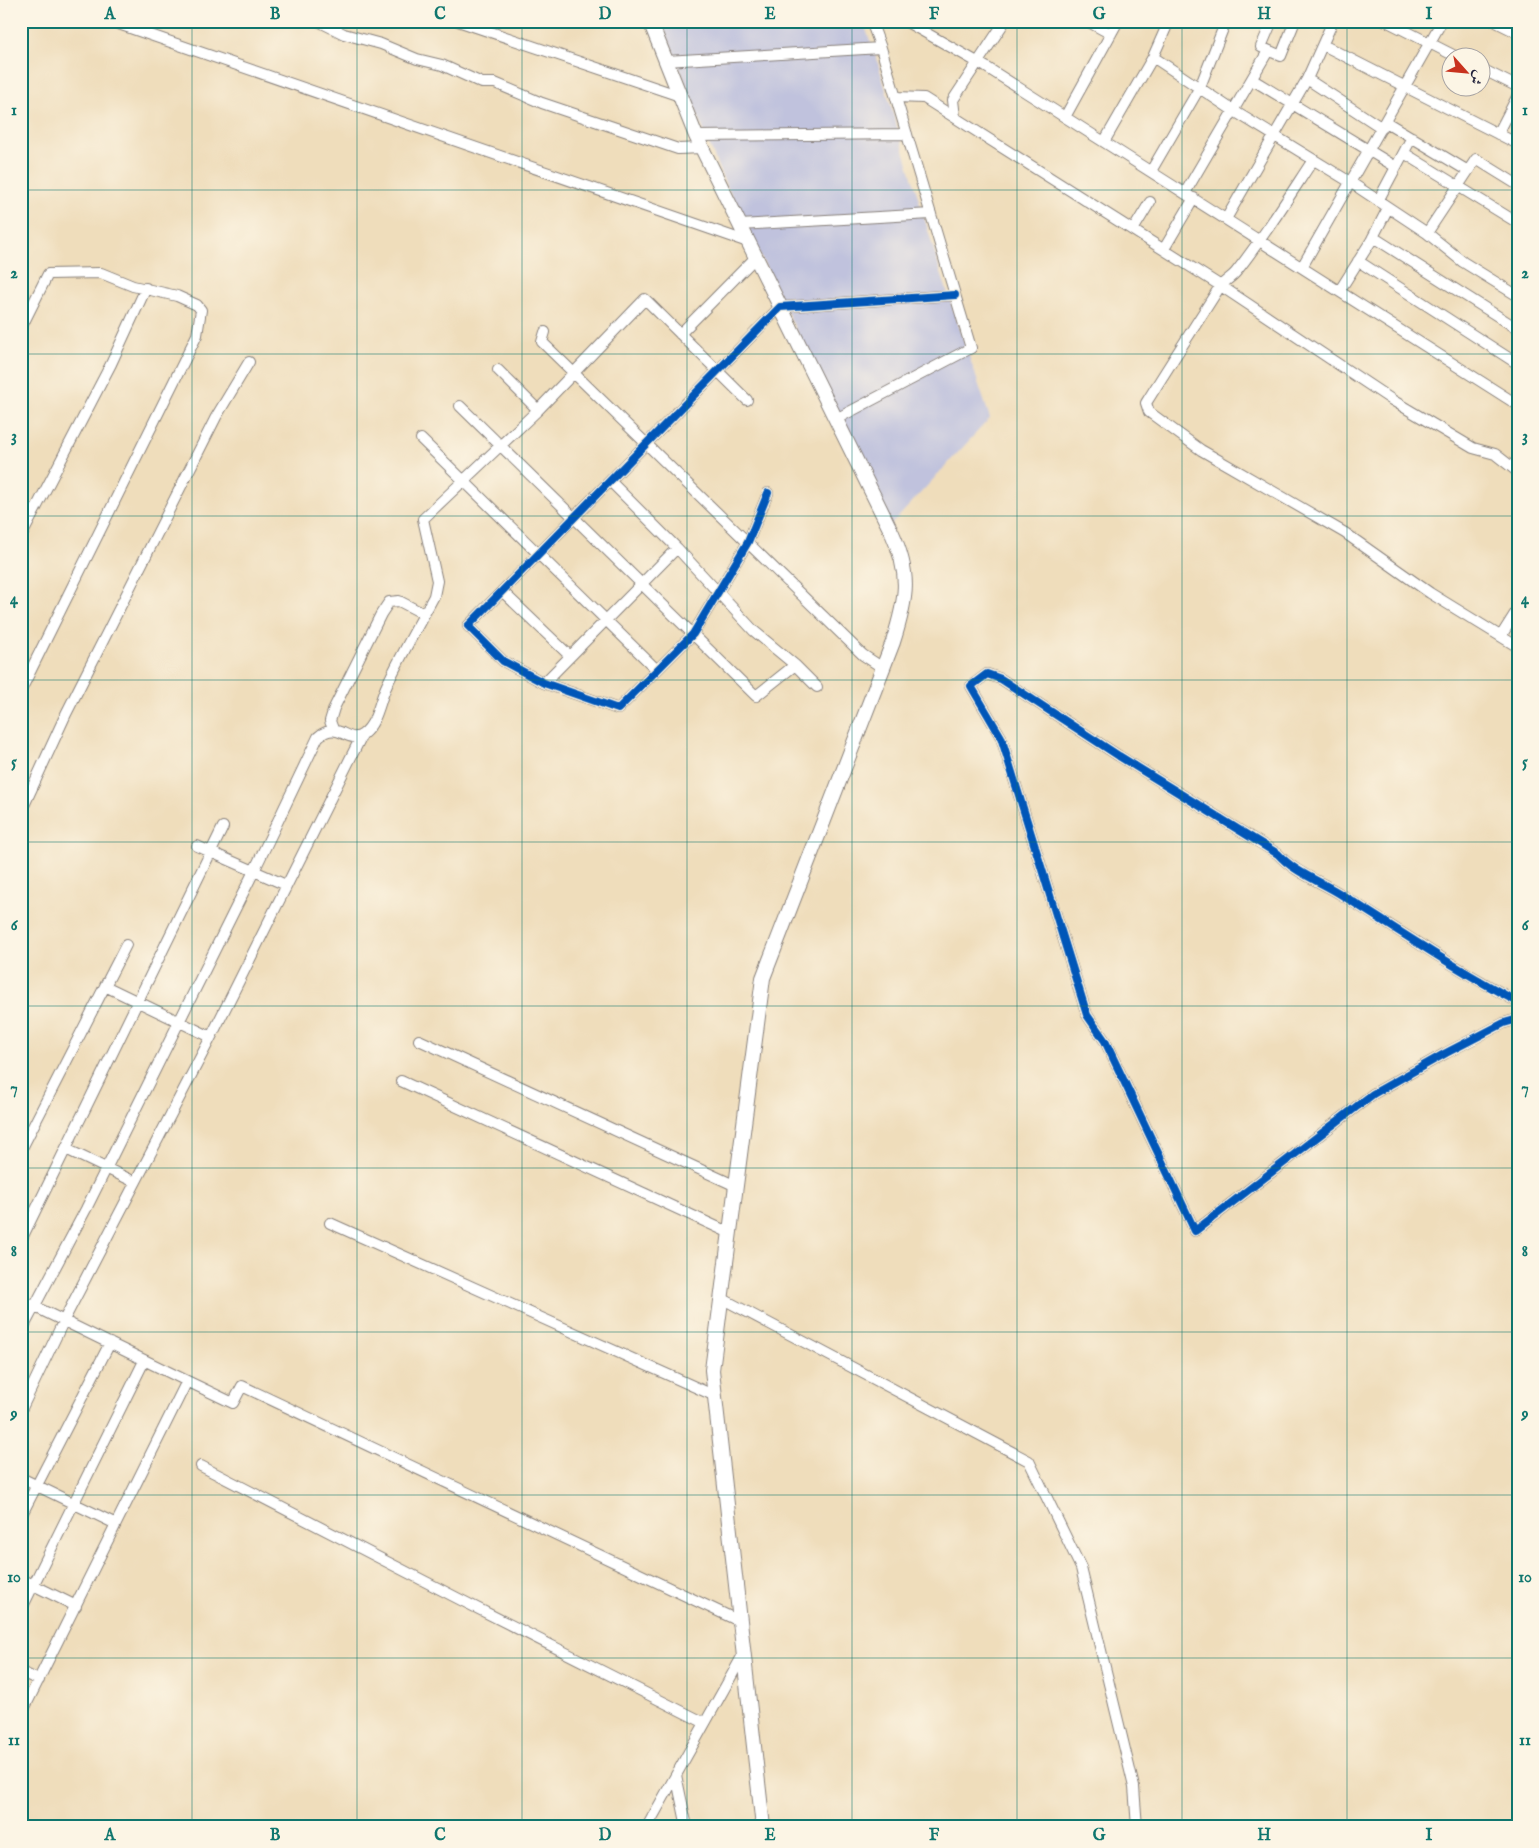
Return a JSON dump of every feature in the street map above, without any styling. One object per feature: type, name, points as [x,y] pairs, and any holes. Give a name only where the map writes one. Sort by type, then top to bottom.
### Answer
[{"type":"main road","points":[[648,22],[699,142],[902,555],[906,576],[906,594],[901,617],[883,668],[763,978],[712,1370],[713,1395],[763,1827]]},
{"type":"street","points":[[110,21],[748,242]]},
{"type":"street","points":[[318,21],[344,34],[381,44],[417,59],[442,65],[482,82],[495,83],[542,103],[678,149],[699,142],[907,134]]},
{"type":"street","points":[[458,21],[680,96]]},
{"type":"street","points":[[836,419],[971,348],[896,97],[871,21]]},
{"type":"street","points":[[905,21],[978,62],[1340,290],[1518,405]]},
{"type":"street","points":[[955,117],[953,100],[1005,21]]},
{"type":"street","points":[[1087,21],[1111,34]]},
{"type":"street","points":[[1065,117],[1118,21]]},
{"type":"street","points":[[1104,142],[1153,57],[1169,21]]},
{"type":"street","points":[[1150,171],[1200,87],[1226,21]]},
{"type":"street","points":[[1272,21],[1261,47],[1281,56],[1295,21]]},
{"type":"street","points":[[1226,219],[1307,79],[1324,45],[1333,21]]},
{"type":"street","points":[[1386,21],[1442,49]]},
{"type":"street","points":[[1302,266],[1442,21]]},
{"type":"street","points":[[1494,21],[1518,33]]},
{"type":"street","points":[[1324,45],[1518,144]]},
{"type":"street","points":[[666,61],[881,48]]},
{"type":"street","points":[[1185,193],[1268,51]]},
{"type":"street","points":[[1153,57],[1234,111],[1350,182],[1427,233],[1463,262],[1518,296]]},
{"type":"street","points":[[1492,74],[1518,87]]},
{"type":"street","points":[[1307,79],[1384,125],[1412,137],[1468,171]]},
{"type":"street","points":[[1252,80],[1396,167]]},
{"type":"street","points":[[1498,134],[1518,95]]},
{"type":"street","points":[[896,97],[924,98],[1164,249],[1392,400],[1473,448],[1495,454],[1518,472]]},
{"type":"street","points":[[1378,201],[1412,137]]},
{"type":"street","points":[[1404,153],[1518,223]]},
{"type":"street","points":[[1427,233],[1476,159],[1518,185]]},
{"type":"street","points":[[1313,160],[1260,240],[1234,274],[1220,286],[1146,403],[1149,412],[1201,450],[1345,533],[1430,593],[1518,646]]},
{"type":"street","points":[[1164,249],[1194,198]]},
{"type":"street","points":[[1133,230],[1150,202]]},
{"type":"street","points":[[1340,290],[1373,237],[1388,208]]},
{"type":"street","points":[[740,225],[931,214]]},
{"type":"street","points":[[1373,237],[1518,329]]},
{"type":"street","points":[[680,334],[756,257]]},
{"type":"street","points":[[1358,261],[1518,364]]},
{"type":"street","points":[[21,328],[48,274],[101,272],[133,286],[177,296],[197,305],[201,310],[197,335],[21,690]]},
{"type":"street","points":[[21,537],[111,364],[146,288]]},
{"type":"street","points":[[768,493],[748,542],[693,634],[618,709],[544,683],[503,661],[468,626],[780,307],[955,295]]},
{"type":"street","points":[[21,1410],[64,1320],[211,1037],[362,735],[373,722],[386,687],[434,596],[437,581],[423,519],[538,410],[645,299],[748,400]]},
{"type":"street","points":[[545,332],[542,342],[863,655],[883,668]]},
{"type":"street","points":[[21,812],[66,714],[216,417],[249,362]]},
{"type":"street","points":[[498,370],[538,410]]},
{"type":"street","points":[[460,406],[756,696],[795,665]]},
{"type":"street","points":[[421,439],[657,670]]},
{"type":"street","points":[[610,481],[677,548],[754,631],[795,665],[817,687]]},
{"type":"street","points":[[544,683],[677,548]]},
{"type":"street","points":[[502,591],[570,656]]},
{"type":"street","points":[[333,729],[330,721],[334,708],[381,614],[389,602],[398,601],[424,614]]},
{"type":"street","points":[[1501,636],[1518,609]]},
{"type":"street","points":[[1518,1002],[1472,978],[1336,891],[1288,865],[1278,854],[1119,756],[1001,678],[987,674],[971,686],[1000,737],[1087,1015],[1105,1041],[1195,1231],[1373,1094],[1462,1044],[1504,1023],[1518,1019]]},
{"type":"street","points":[[21,1332],[106,1168],[254,871],[318,737],[326,730],[333,729],[351,737],[362,735]]},
{"type":"street","points":[[21,1240],[223,827]]},
{"type":"street","points":[[197,846],[286,885]]},
{"type":"street","points":[[21,1150],[126,945]]},
{"type":"street","points":[[105,986],[211,1037]]},
{"type":"street","points":[[419,1040],[736,1186]]},
{"type":"street","points":[[401,1081],[730,1233]]},
{"type":"street","points":[[66,1149],[135,1182]]},
{"type":"street","points":[[330,1223],[713,1395]]},
{"type":"street","points":[[721,1298],[1028,1461],[1081,1568],[1134,1787],[1137,1827]]},
{"type":"street","points":[[21,1300],[233,1403],[242,1386],[739,1621]]},
{"type":"street","points":[[21,1516],[110,1343]]},
{"type":"street","points":[[21,1610],[144,1361]]},
{"type":"street","points":[[21,1715],[187,1381]]},
{"type":"street","points":[[201,1466],[705,1723]]},
{"type":"street","points":[[21,1478],[116,1524]]},
{"type":"street","points":[[21,1579],[76,1606]]},
{"type":"street","points":[[647,1827],[743,1656]]},
{"type":"street","points":[[21,1672],[39,1680]]},
{"type":"street","points":[[676,1775],[687,1827]]},
{"type":"shaded area","points":[[661,21],[863,21],[877,60],[939,267],[990,418],[890,526],[720,172]]},
{"type":"cycle path","points":[[768,493],[748,542],[693,634],[618,709],[544,683],[503,661],[468,626],[780,307],[955,295]]},
{"type":"cycle path","points":[[1518,1002],[1473,977],[1342,895],[1300,872],[1278,854],[1119,756],[1001,679],[987,674],[971,686],[1001,737],[1087,1015],[1105,1041],[1195,1231],[1373,1094],[1446,1053],[1504,1023],[1518,1019]]}]
